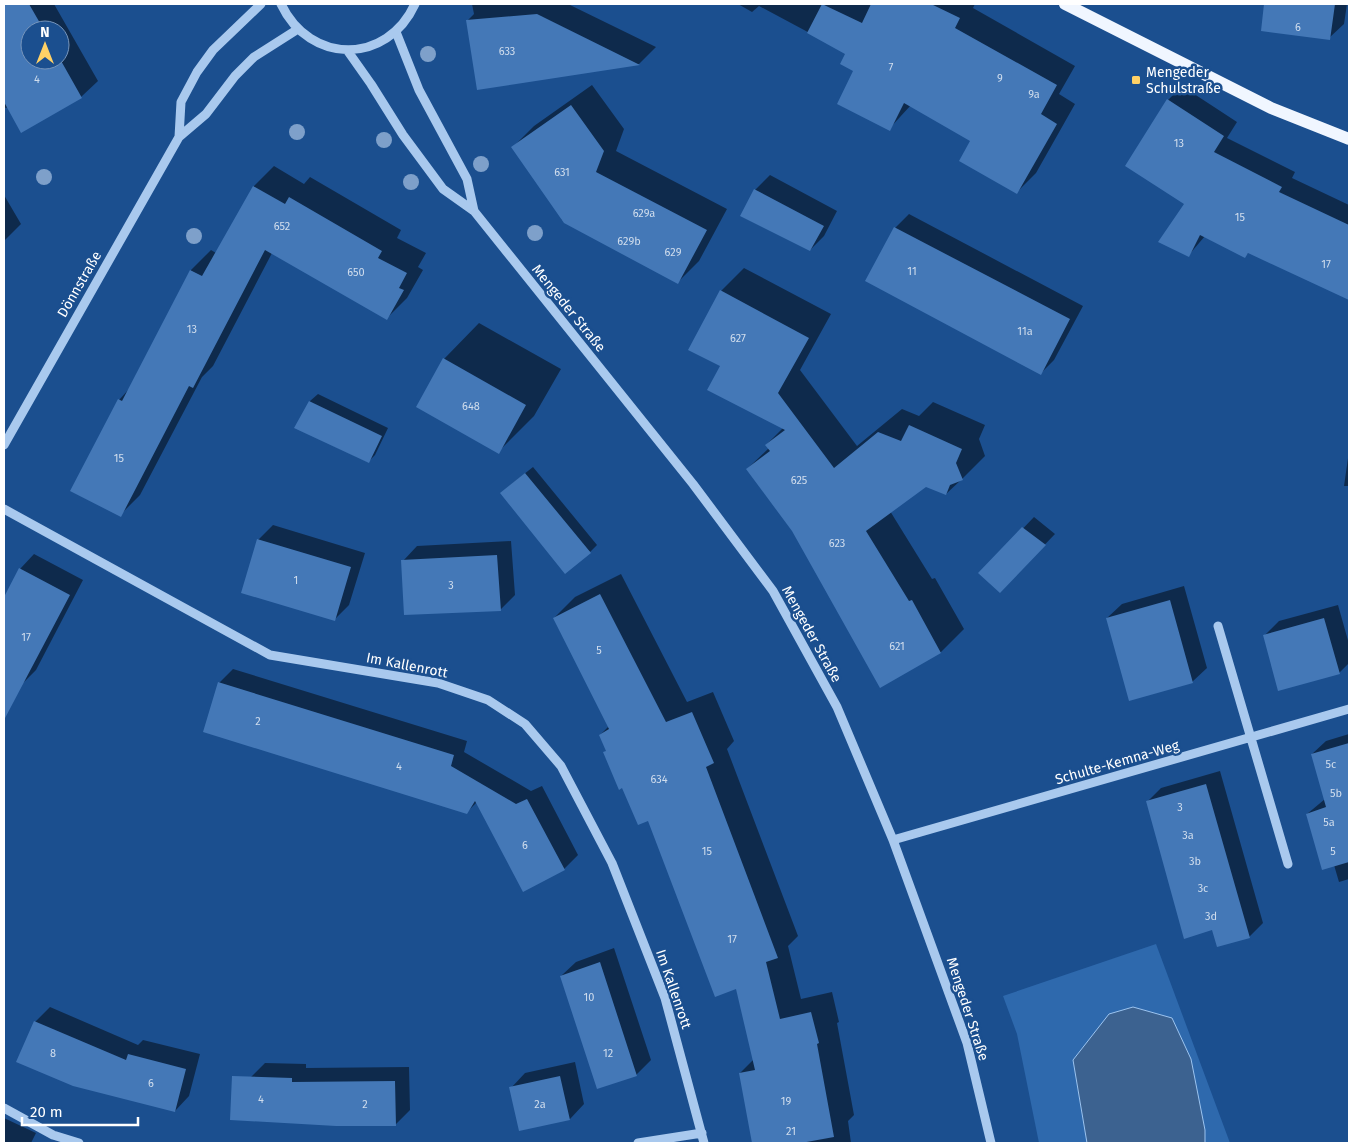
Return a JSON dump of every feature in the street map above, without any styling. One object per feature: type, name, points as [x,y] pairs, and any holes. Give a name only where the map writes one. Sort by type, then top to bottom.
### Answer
[{"type":"main road","points":[[1065,4],[1271,108],[1349,139]]},
{"type":"street","name":"Dönnstraße","points":[[179,136],[181,102],[197,72],[213,50],[261,4]]},
{"type":"street","points":[[281,4],[287,16],[298,29],[313,40],[329,47],[347,50],[365,48],[382,42],[396,32],[409,16],[415,4]]},
{"type":"street","name":"Dönnstraße","points":[[4,444],[179,136],[206,114],[235,76],[254,57],[298,29]]},
{"type":"street","name":"Mengeder Straße","points":[[396,32],[419,90],[467,179],[474,211]]},
{"type":"street","name":"Mengeder Straße","points":[[347,50],[403,135],[443,189],[474,211],[693,484],[773,591],[837,707],[893,840],[967,1044],[991,1143]]},
{"type":"street","name":"Im Kallenrott","points":[[4,508],[270,655],[438,683],[488,700],[525,724],[562,766],[612,863],[665,998],[704,1143]]},
{"type":"street","points":[[1218,626],[1288,864]]},
{"type":"street","name":"Schulte-Kemna-Weg","points":[[893,840],[1349,709]]},
{"type":"street","points":[[4,1108],[53,1135],[79,1143]]},
{"type":"street","points":[[638,1143],[702,1133]]},
{"type":"shaded area","points":[[1156,944],[1230,1143],[1205,1143],[1205,1130],[1073,1060],[1087,1143],[1039,1143],[1017,1034],[1003,996]]},
{"type":"shaded area","points":[[1133,1007],[1172,1018],[1191,1059],[1205,1130],[1205,1143],[1087,1143],[1073,1060],[1109,1014]]},
{"type":"building","points":[[4,4],[29,4],[38,20],[20,20],[20,70],[66,70],[82,98],[21,133],[4,102]]},
{"type":"building","points":[[822,4],[862,23],[871,4],[931,4],[960,18],[955,28],[1057,85],[1041,114],[1057,124],[1017,194],[959,161],[970,141],[904,103],[890,131],[837,104],[853,71],[840,64],[845,54],[807,33]]},
{"type":"building","points":[[1264,4],[1335,4],[1330,40],[1261,31]]},
{"type":"building","points":[[537,14],[640,65],[477,90],[466,20]]},
{"type":"building","points":[[1167,99],[1224,136],[1214,152],[1282,187],[1279,192],[1349,225],[1349,300],[1248,253],[1245,258],[1200,235],[1189,257],[1158,242],[1184,204],[1125,166]]},
{"type":"building","points":[[571,105],[604,151],[596,172],[707,230],[678,284],[564,223],[511,147]]},
{"type":"building","points":[[253,186],[285,204],[289,197],[382,251],[378,258],[407,273],[399,288],[404,290],[387,320],[265,250],[193,388],[189,386],[121,517],[70,491],[118,399],[122,401],[190,270],[202,276]]},
{"type":"building","points":[[754,189],[824,226],[810,251],[740,216]]},
{"type":"building","points":[[894,227],[1070,319],[1041,375],[865,281]]},
{"type":"building","points":[[720,290],[809,338],[778,393],[834,468],[878,432],[901,441],[909,425],[962,449],[956,463],[963,480],[950,485],[946,495],[926,487],[866,531],[909,601],[912,600],[941,653],[880,688],[792,531],[746,469],[770,451],[765,445],[785,430],[707,390],[720,366],[688,350]]},
{"type":"building","points":[[443,358],[526,405],[499,454],[416,407]]},
{"type":"building","points":[[309,401],[382,436],[369,463],[294,428]]},
{"type":"building","points":[[525,473],[591,553],[565,574],[500,493]]},
{"type":"building","points":[[1022,527],[1046,545],[1000,593],[978,573]]},
{"type":"building","points":[[257,539],[351,567],[335,621],[241,593]]},
{"type":"building","points":[[497,555],[501,611],[404,615],[401,560]]},
{"type":"building","points":[[19,568],[70,595],[4,720],[4,597]]},
{"type":"building","points":[[600,594],[666,722],[692,712],[714,763],[706,767],[778,958],[766,962],[780,1019],[811,1012],[819,1043],[817,1044],[834,1137],[801,1143],[752,1143],[739,1073],[755,1070],[736,989],[715,997],[648,821],[638,825],[622,788],[619,790],[603,752],[606,751],[599,735],[609,729],[553,618]]},
{"type":"building","points":[[1170,600],[1193,683],[1129,701],[1106,618]]},
{"type":"building","points":[[1324,618],[1340,674],[1278,691],[1263,635]]},
{"type":"building","points":[[218,682],[454,755],[451,766],[516,804],[527,799],[565,870],[523,892],[475,801],[467,814],[203,732]]},
{"type":"building","points":[[1349,743],[1349,862],[1322,870],[1306,814],[1326,807],[1311,754]]},
{"type":"building","points":[[1206,784],[1250,938],[1217,947],[1212,930],[1184,939],[1146,801]]},
{"type":"building","points":[[600,962],[637,1076],[597,1089],[560,976]]},
{"type":"building","points":[[34,1021],[126,1060],[128,1054],[186,1069],[175,1112],[73,1086],[16,1062]]},
{"type":"building","points":[[232,1076],[292,1078],[292,1082],[395,1081],[396,1126],[336,1126],[230,1120]]},
{"type":"building","points":[[560,1076],[570,1120],[519,1131],[509,1087]]},
{"type":"place","name":"Mengeder Schulstraße","points":[[1136,80]]}]
